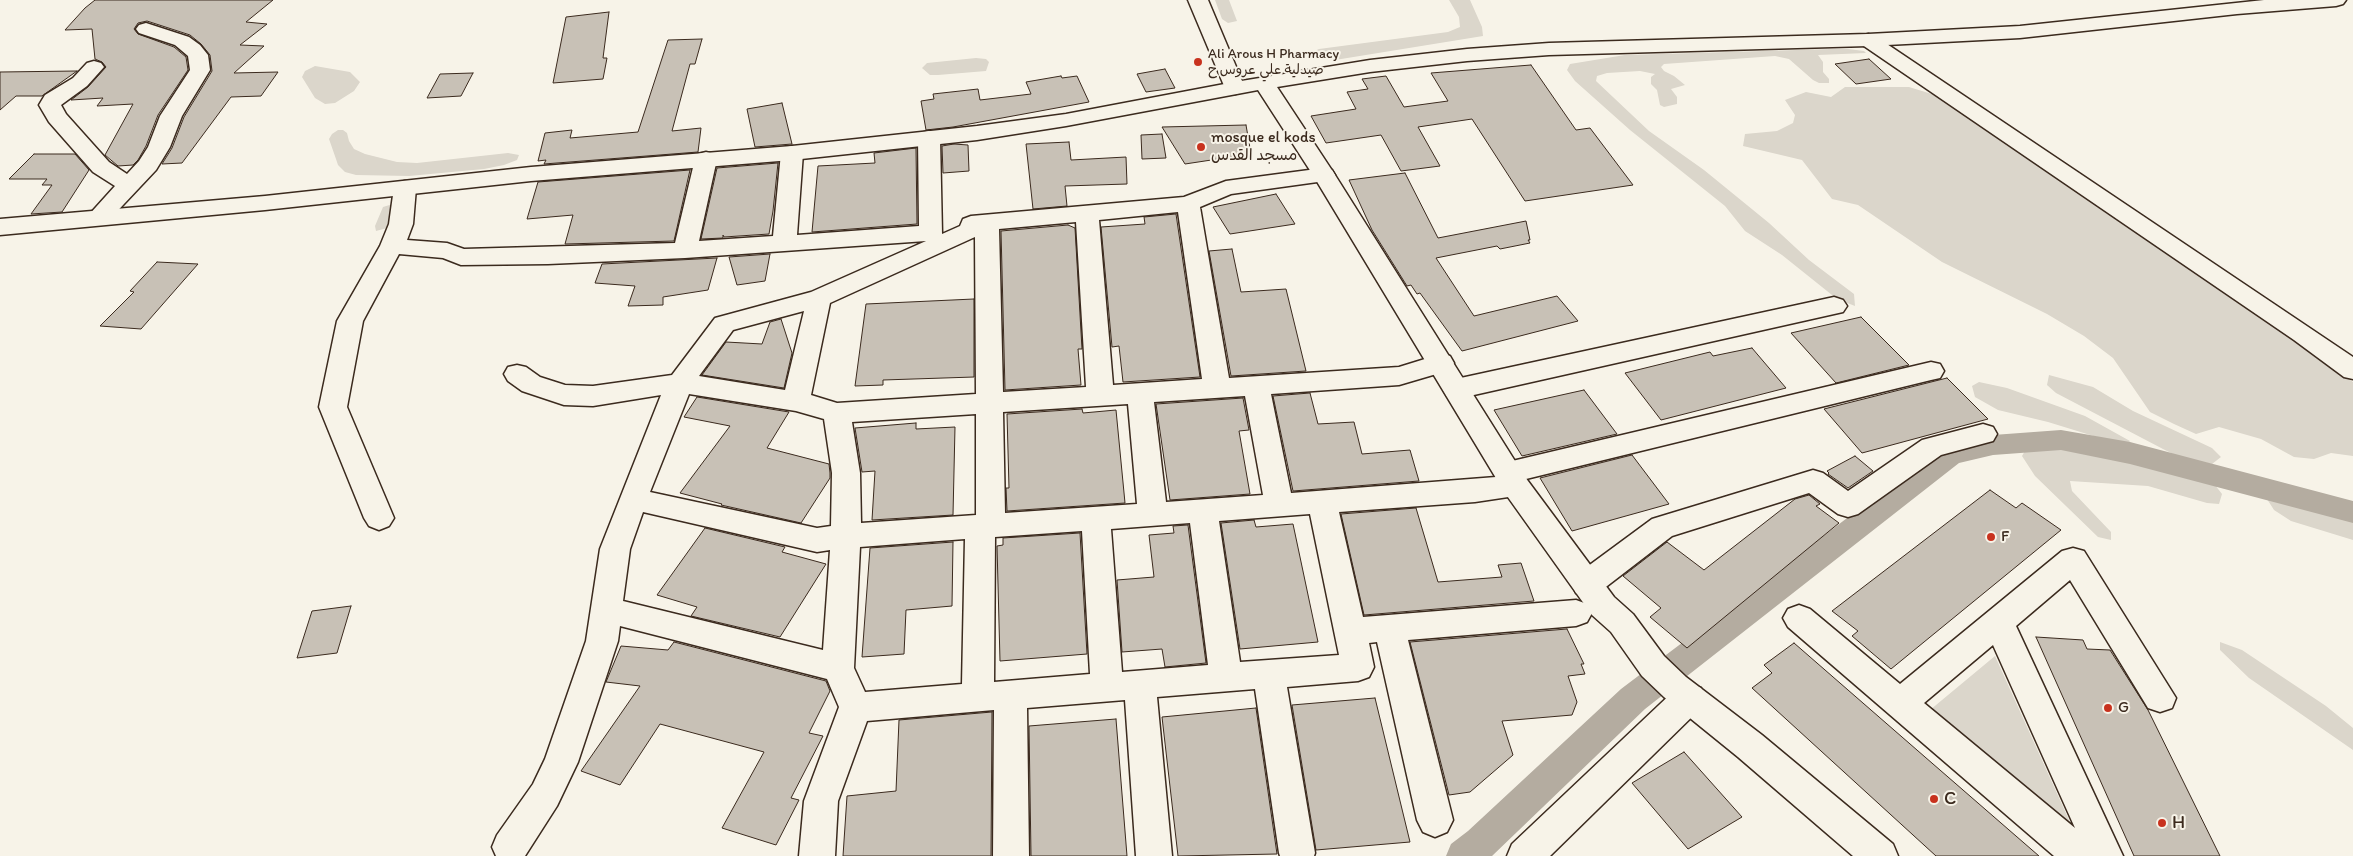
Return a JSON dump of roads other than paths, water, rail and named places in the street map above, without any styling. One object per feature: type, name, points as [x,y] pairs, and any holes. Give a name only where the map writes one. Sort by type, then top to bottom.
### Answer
[{"type":"street","points":[[1198,0],[1235,88]]},
{"type":"street","points":[[0,226],[405,188],[531,174],[792,153],[929,138],[1066,120],[1235,88],[1370,66],[1467,55],[1569,48],[1868,40],[2020,32],[2237,8],[2336,0]]},
{"type":"street","points":[[99,217],[148,165],[159,147],[171,116],[200,70],[198,55],[193,49],[182,41],[146,29]]},
{"type":"street","points":[[1868,40],[2303,334],[2353,370]]},
{"type":"street","points":[[94,67],[80,82],[53,100],[50,105],[57,117],[101,167],[130,186]]},
{"type":"street","points":[[1264,83],[1324,175],[1511,479],[1603,606],[1622,623],[1653,666],[1880,856]]},
{"type":"street","points":[[929,138],[931,236]]},
{"type":"street","points":[[784,243],[792,153]]},
{"type":"street","points":[[685,250],[706,159]]},
{"type":"street","points":[[1144,208],[1170,195],[1324,175]]},
{"type":"street","points":[[379,518],[333,407],[350,321],[392,246],[402,224],[405,188]]},
{"type":"street","points":[[392,246],[447,251],[461,257],[685,250],[855,238],[931,236],[987,223],[1188,204],[1226,188]]},
{"type":"street","points":[[1188,204],[1217,388]]},
{"type":"street","points":[[1087,214],[1100,395]]},
{"type":"street","points":[[987,223],[990,402],[986,526],[994,696],[1011,856]]},
{"type":"street","points":[[510,847],[545,795],[561,762],[602,641],[614,549],[680,382],[724,324],[819,298],[849,285],[931,236]]},
{"type":"street","points":[[849,285],[855,238]]},
{"type":"street","points":[[796,401],[819,298]]},
{"type":"street","points":[[1456,388],[1834,306]]},
{"type":"street","points":[[517,374],[530,384],[548,391],[580,397],[680,382],[796,401],[836,413],[1399,376],[1440,364]]},
{"type":"street","points":[[633,500],[817,540],[846,536],[1475,491],[1511,479],[1931,371]]},
{"type":"street","points":[[1256,385],[1279,505]]},
{"type":"street","points":[[1140,393],[1153,514]]},
{"type":"street","points":[[818,856],[821,801],[855,706],[838,668],[846,536],[846,473],[836,413]]},
{"type":"street","points":[[1587,584],[1662,527],[1813,481],[1848,506],[1932,447],[1983,434]]},
{"type":"street","points":[[1322,502],[1358,667]]},
{"type":"street","points":[[1203,511],[1226,677]]},
{"type":"street","points":[[1096,518],[1107,686]]},
{"type":"street","points":[[1901,703],[2072,560],[2160,698]]},
{"type":"street","points":[[606,610],[838,668]]},
{"type":"street","points":[[1350,631],[1576,613]]},
{"type":"street","points":[[1799,618],[2081,856]]},
{"type":"street","points":[[1998,622],[2105,856]]},
{"type":"street","points":[[1390,628],[1435,820]]},
{"type":"street","points":[[855,706],[1398,664]]},
{"type":"street","points":[[1268,674],[1297,853]]},
{"type":"street","points":[[1140,684],[1154,856]]},
{"type":"street","points":[[1525,856],[1689,698]]},
{"type":"waterway","points":[[1464,856],[1481,843],[1633,699],[1951,454],[1993,445],[2061,440],[2130,453],[2353,512]]},
{"type":"place","name":"Ali Arous H Pharmacy صيدلية علي عروس ح","points":[[1198,62]]},
{"type":"place","name":"mosque el kods مسجد القدس","points":[[1201,147]]},
{"type":"place","name":"F","points":[[1991,537]]},
{"type":"place","name":"G","points":[[2108,708]]},
{"type":"place","name":"C","points":[[1934,799]]},
{"type":"place","name":"H","points":[[2162,823]]}]
